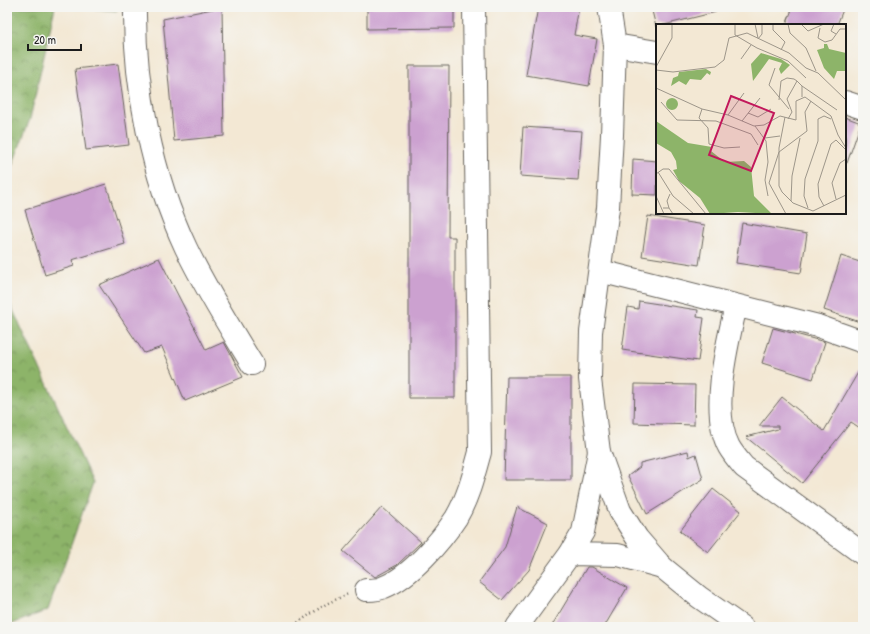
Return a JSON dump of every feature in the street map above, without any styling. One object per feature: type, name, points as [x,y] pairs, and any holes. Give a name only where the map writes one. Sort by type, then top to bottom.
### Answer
[{"type":"street","points":[[135,7],[134,45],[155,167],[174,221],[186,249],[252,364]]},
{"type":"street","points":[[366,590],[383,588],[398,580],[438,542],[456,517],[474,474],[480,452],[474,7]]},
{"type":"street","points":[[609,7],[614,45],[608,208],[591,332],[590,379],[599,452],[620,511],[637,538],[662,567],[699,597],[742,627]]},
{"type":"street","points":[[614,45],[656,52]]},
{"type":"street","points":[[846,102],[863,108]]},
{"type":"street","points":[[600,271],[818,326],[863,342]]},
{"type":"street","points":[[736,306],[727,342],[719,409],[722,430],[729,448],[744,467],[863,554]]},
{"type":"street","points":[[517,627],[570,554],[583,532],[599,452]]},
{"type":"street","points":[[570,554],[618,555],[662,567]]},
{"type":"path","points":[[291,627],[326,604],[353,592],[366,590]]},
{"type":"green space","points":[[7,7],[55,7],[30,119],[7,179]]},
{"type":"green space","points":[[75,7],[116,7],[117,11]]},
{"type":"green space","points":[[7,297],[93,483],[48,610],[7,626]]},
{"type":"building","points":[[222,7],[224,136],[174,141],[163,19]]},
{"type":"building","points":[[367,7],[454,7],[454,28],[367,29]]},
{"type":"building","points":[[538,7],[579,7],[574,35],[597,39],[589,86],[526,75]]},
{"type":"building","points":[[651,7],[715,7],[716,12],[668,24],[656,24],[656,27]]},
{"type":"building","points":[[793,7],[844,7],[837,24],[786,24]]},
{"type":"building","points":[[118,64],[129,145],[86,150],[75,69]]},
{"type":"building","points":[[409,66],[449,66],[448,237],[455,237],[455,398],[409,398]]},
{"type":"building","points":[[846,117],[861,123],[846,163]]},
{"type":"building","points":[[523,127],[582,131],[578,180],[520,176]]},
{"type":"building","points":[[633,159],[656,161],[656,195],[632,194]]},
{"type":"building","points":[[106,184],[125,244],[72,260],[74,266],[45,275],[25,210]]},
{"type":"building","points":[[648,216],[705,225],[699,265],[642,256]]},
{"type":"building","points":[[742,223],[807,234],[801,273],[736,263]]},
{"type":"building","points":[[841,256],[863,263],[863,323],[824,310]]},
{"type":"building","points":[[159,258],[206,350],[224,342],[243,377],[185,401],[162,347],[144,353],[99,285]]},
{"type":"building","points":[[639,301],[698,310],[697,317],[704,318],[698,361],[622,350],[628,307],[638,309]]},
{"type":"building","points":[[773,328],[825,342],[813,379],[762,363]]},
{"type":"building","points":[[863,364],[863,430],[851,422],[802,483],[746,437],[778,429],[778,426],[759,426],[782,397],[824,431]]},
{"type":"building","points":[[507,377],[571,377],[571,480],[504,480]]},
{"type":"building","points":[[635,384],[695,385],[694,425],[634,423]]},
{"type":"building","points":[[688,451],[689,457],[696,454],[703,479],[647,514],[628,476],[640,467],[640,463]]},
{"type":"building","points":[[713,489],[741,511],[708,552],[680,531]]},
{"type":"building","points":[[382,507],[421,542],[397,565],[375,577],[343,551]]},
{"type":"building","points":[[517,507],[548,523],[529,570],[502,600],[479,582],[505,547]]},
{"type":"building","points":[[587,567],[592,567],[627,588],[604,627],[551,627]]}]
